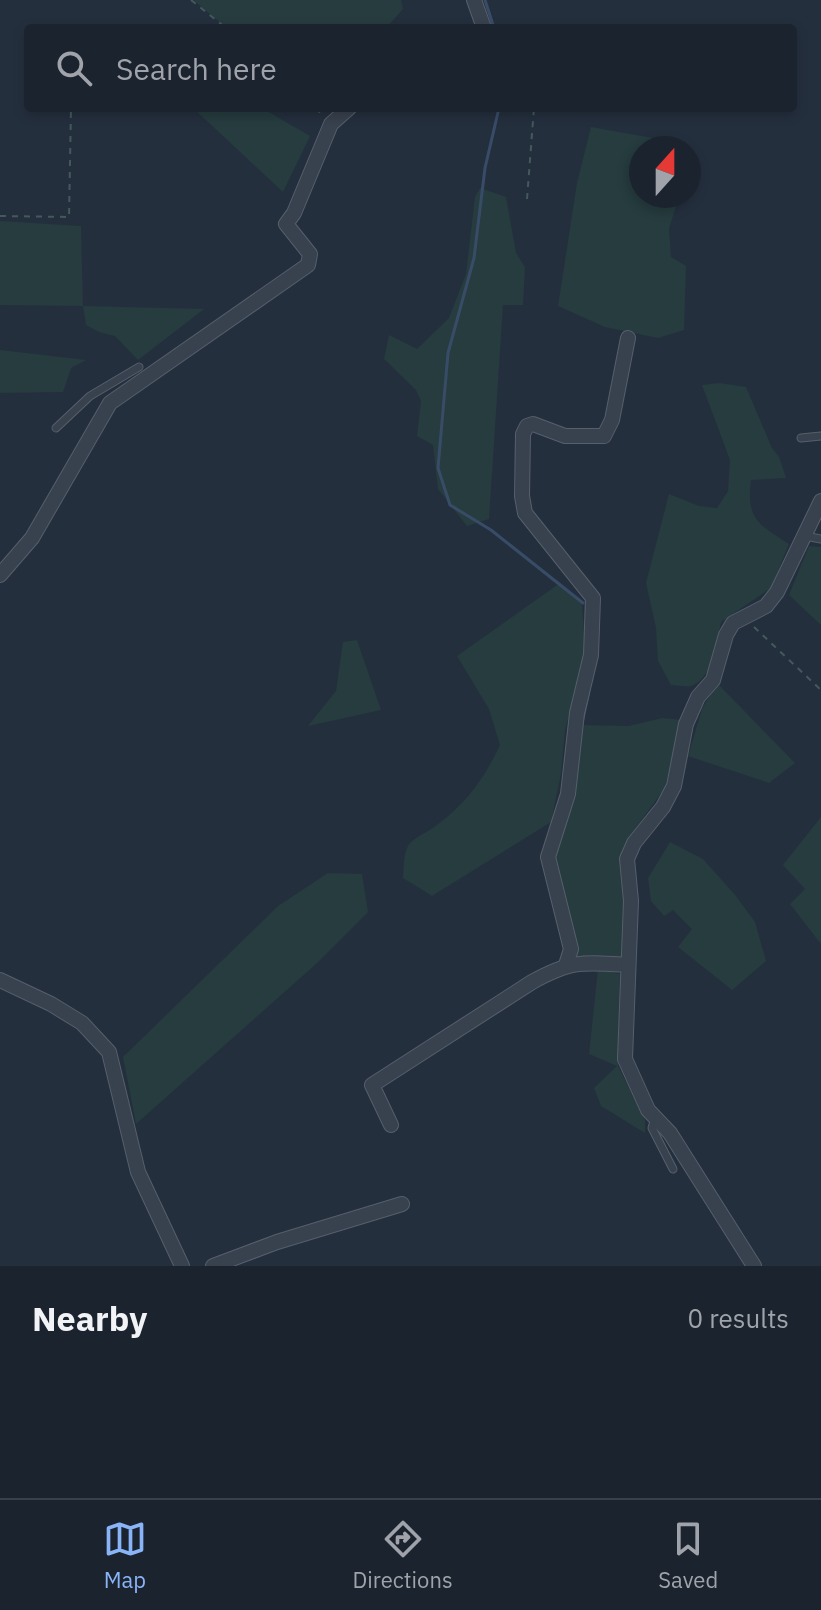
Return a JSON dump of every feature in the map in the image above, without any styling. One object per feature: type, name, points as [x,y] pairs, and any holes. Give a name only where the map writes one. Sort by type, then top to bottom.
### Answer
[{"type":"street","points":[[474,0],[483,24]]},
{"type":"street","points":[[0,575],[32,538],[110,403],[308,265],[310,254],[286,224],[294,213],[331,124],[344,112]]},
{"type":"street","points":[[566,965],[571,949],[548,857],[568,794],[577,713],[591,655],[593,598],[525,513],[522,444],[527,426],[533,424],[565,436],[604,436],[612,420],[628,338]]},
{"type":"street","points":[[754,1266],[670,1133],[648,1110],[625,1059],[631,901],[627,859],[634,843],[663,807],[674,786],[686,724],[698,697],[713,680],[726,635],[733,623],[766,606],[777,592],[821,501]]},
{"type":"street","points":[[391,1125],[372,1085],[532,982],[566,965],[580,962],[628,965]]},
{"type":"street","points":[[0,980],[51,1004],[82,1023],[109,1052],[138,1172],[182,1266]]},
{"type":"street","points":[[213,1266],[277,1242],[402,1204]]},
{"type":"lane","points":[[56,428],[90,396],[139,367]]},
{"type":"lane","points":[[801,438],[821,436]]},
{"type":"lane","points":[[803,536],[821,539]]},
{"type":"lane","points":[[655,1117],[652,1128],[673,1169]]},
{"type":"path","points":[[191,0],[221,24]]},
{"type":"path","points":[[0,216],[69,217],[71,112]]},
{"type":"path","points":[[527,199],[534,112]]},
{"type":"path","points":[[744,618],[821,690]]},
{"type":"green space","points":[[193,0],[401,0],[403,9],[390,24],[222,24]]},
{"type":"green space","points":[[197,112],[269,112],[310,136],[283,192]]},
{"type":"green space","points":[[591,127],[641,136],[629,136],[629,208],[675,208],[669,229],[671,257],[686,266],[684,330],[658,338],[605,327],[558,306],[577,183]]},
{"type":"green space","points":[[480,188],[506,197],[516,253],[525,267],[523,305],[503,305],[489,519],[467,526],[438,489],[433,445],[417,436],[421,401],[416,390],[384,359],[389,335],[417,349],[449,318],[466,274],[475,197]]},
{"type":"green space","points":[[0,221],[81,226],[83,306],[0,305]]},
{"type":"green space","points":[[83,306],[204,309],[138,360],[115,336],[86,325]]},
{"type":"green space","points":[[0,350],[86,360],[71,368],[63,392],[0,393]]},
{"type":"green space","points":[[719,383],[746,387],[772,448],[779,457],[786,478],[751,480],[750,504],[756,519],[789,544],[771,588],[721,622],[713,658],[704,676],[691,686],[671,685],[658,661],[656,628],[646,583],[669,494],[699,506],[717,508],[728,491],[730,460],[702,385]]},
{"type":"green space","points":[[809,546],[821,547],[821,625],[789,595]]},
{"type":"green space","points":[[560,583],[582,602],[585,648],[565,731],[561,774],[551,822],[432,896],[403,878],[407,849],[411,842],[448,816],[466,798],[500,745],[489,709],[457,656]]},
{"type":"green space","points":[[357,640],[381,710],[308,726],[336,691],[343,642]]},
{"type":"green space","points":[[717,683],[795,763],[769,783],[688,756],[702,709]]},
{"type":"green space","points":[[662,718],[682,720],[665,788],[626,841],[619,860],[624,888],[622,959],[578,956],[554,857],[576,795],[580,725],[629,726]]},
{"type":"green space","points":[[821,817],[821,944],[790,904],[805,889],[783,865]]},
{"type":"green space","points":[[670,842],[703,859],[755,922],[766,961],[732,990],[678,947],[692,929],[673,910],[664,916],[651,901],[648,878]]},
{"type":"green space","points":[[328,873],[362,874],[368,912],[316,964],[136,1124],[123,1057],[278,906]]},
{"type":"green space","points":[[598,969],[620,974],[618,1066],[645,1120],[645,1133],[601,1106],[594,1088],[617,1066],[589,1054]]},
{"type":"waterway","points":[[485,0],[493,24]]},
{"type":"waterway","points":[[498,112],[485,168],[474,258],[448,353],[438,468],[450,505],[491,530],[583,603]]},
{"type":"waterway","points":[[583,719],[589,691]]}]
